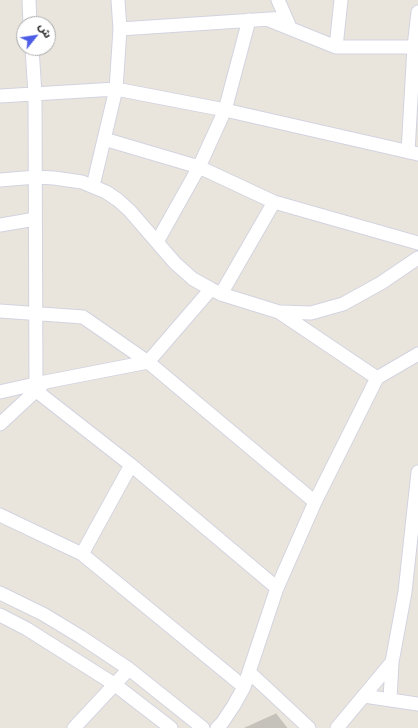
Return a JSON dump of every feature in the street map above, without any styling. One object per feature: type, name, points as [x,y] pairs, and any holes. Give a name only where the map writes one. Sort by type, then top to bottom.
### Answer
[{"type":"street","points":[[29,0],[30,16]]},
{"type":"street","points":[[93,186],[116,88],[120,29],[118,0]]},
{"type":"street","points":[[278,0],[288,23]]},
{"type":"street","points":[[336,47],[342,0]]},
{"type":"street","points":[[0,96],[116,88],[225,110],[413,153],[414,47],[418,12]]},
{"type":"street","points":[[120,29],[265,19],[288,23],[336,47],[414,47]]},
{"type":"street","points":[[157,242],[199,167],[225,110],[249,20]]},
{"type":"street","points":[[0,424],[36,385],[36,94],[33,56]]},
{"type":"street","points":[[104,139],[199,167],[274,202],[418,243]]},
{"type":"street","points":[[0,180],[36,177],[70,180],[93,186],[118,200],[185,272],[216,292],[278,312],[377,378]]},
{"type":"street","points":[[0,392],[148,362],[216,292],[274,202]]},
{"type":"street","points":[[0,225],[35,219]]},
{"type":"street","points":[[278,312],[311,313],[343,304],[382,283],[418,258]]},
{"type":"street","points":[[0,311],[83,317],[148,362],[315,502]]},
{"type":"street","points":[[221,726],[244,687],[277,588],[315,502],[377,378],[418,354]]},
{"type":"street","points":[[36,385],[277,588]]},
{"type":"street","points":[[82,554],[131,465]]},
{"type":"street","points":[[390,700],[392,662],[412,592],[418,472]]},
{"type":"street","points":[[0,515],[82,554],[244,687]]},
{"type":"street","points":[[0,593],[43,614],[81,637],[128,669],[203,728]]},
{"type":"street","points":[[0,615],[27,629],[114,684],[171,728]]},
{"type":"street","points":[[337,728],[392,662]]},
{"type":"street","points":[[74,728],[128,669]]},
{"type":"street","points":[[249,672],[309,728]]},
{"type":"street","points":[[364,696],[418,704]]},
{"type":"building","points":[[276,714],[287,728],[245,728]]}]
